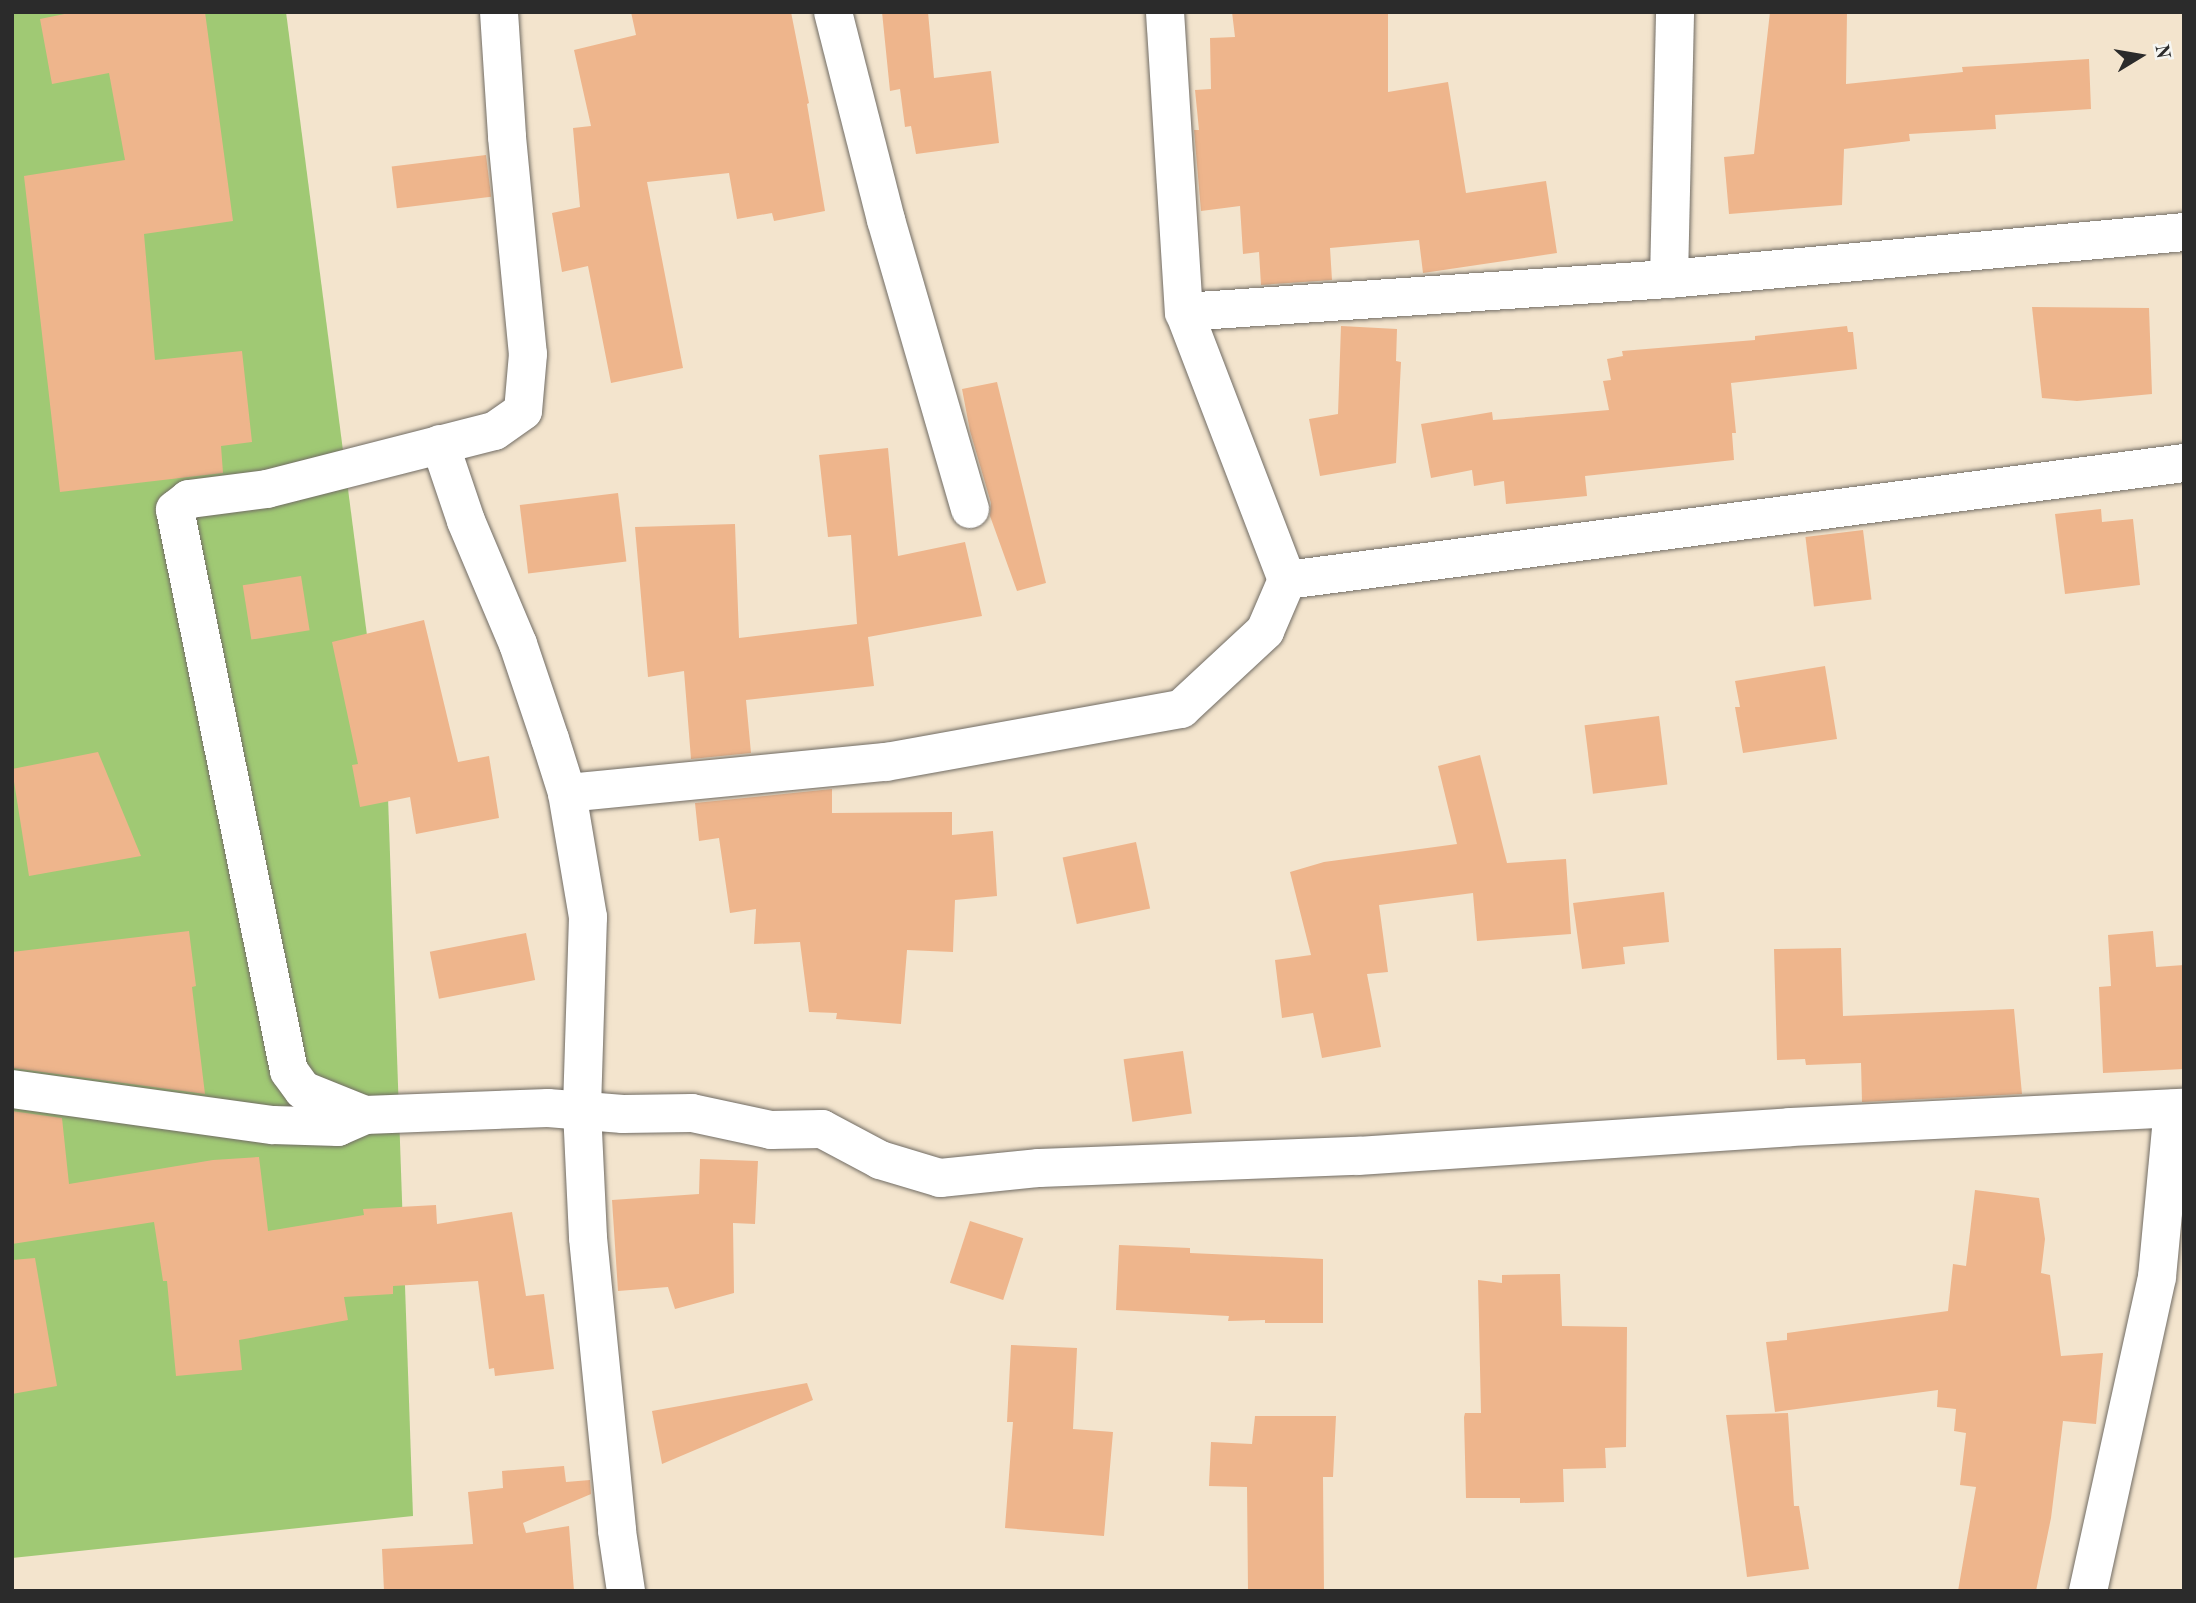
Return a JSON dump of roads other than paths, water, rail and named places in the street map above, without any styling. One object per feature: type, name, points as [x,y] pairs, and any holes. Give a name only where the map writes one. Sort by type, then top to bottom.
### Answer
[{"type":"street","points":[[273,1125],[289,1098],[289,1071],[175,510],[189,499],[267,489],[494,431],[523,411],[528,354],[507,137],[499,12]]},
{"type":"street","points":[[833,12],[886,220],[970,509]]},
{"type":"street","points":[[567,793],[886,762],[1181,709],[1265,631],[1287,580],[1184,312],[1164,12]]},
{"type":"street","points":[[1669,279],[1675,12]]},
{"type":"street","points":[[1184,312],[1669,279],[2184,232]]},
{"type":"street","points":[[440,444],[466,521],[518,644],[567,793],[589,917],[582,1110],[588,1238],[601,1383],[626,1591]]},
{"type":"street","points":[[1287,580],[2184,463]]},
{"type":"street","points":[[289,1071],[303,1090],[365,1115]]},
{"type":"street","points":[[12,1089],[273,1125],[338,1127],[365,1115],[548,1108],[692,1114],[771,1130],[821,1129],[880,1160],[940,1178],[1039,1168],[1358,1156],[1790,1127],[2178,1108],[2157,1277],[2088,1591]]}]
